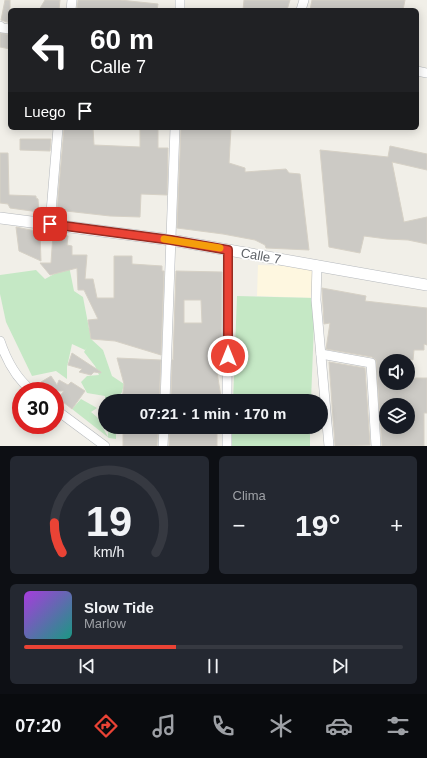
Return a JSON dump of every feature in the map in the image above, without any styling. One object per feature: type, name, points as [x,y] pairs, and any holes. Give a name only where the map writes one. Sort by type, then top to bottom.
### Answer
[{"type":"street","points":[[45,224],[58,130]]},
{"type":"street","points":[[165,394],[175,130]]},
{"type":"street","name":"Calle 7","points":[[0,218],[171,240],[427,285]]},
{"type":"street","points":[[227,394],[228,250]]},
{"type":"street","points":[[317,265],[316,300],[329,446]]},
{"type":"street","points":[[0,341],[16,374],[24,382]]},
{"type":"street","points":[[321,354],[371,363],[376,446]]},
{"type":"street","points":[[64,416],[103,446]]},
{"type":"street","points":[[163,446],[164,434]]},
{"type":"street","points":[[227,434],[227,446]]},
{"type":"shaded area","points":[[258,265],[316,267],[315,298],[257,296]]},
{"type":"green space","points":[[69,266],[74,291],[83,297],[91,339],[103,350],[112,376],[124,384],[121,394],[98,395],[87,393],[81,382],[87,376],[99,375],[95,366],[84,352],[87,347],[85,350],[72,344],[67,367],[67,379],[56,371],[32,376],[6,322],[0,294],[0,275],[36,270],[45,279]]},
{"type":"green space","points":[[237,296],[315,298],[311,394],[233,394]]},
{"type":"green space","points":[[81,399],[97,408],[91,412],[98,419],[98,429],[72,409]]},
{"type":"green space","points":[[104,434],[106,434],[108,437],[108,434],[116,434],[116,439],[109,438]]},
{"type":"green space","points":[[232,434],[310,434],[310,446],[231,446]]},
{"type":"building","points":[[5,0],[10,0],[10,8],[8,8],[8,22],[1,20]]},
{"type":"building","points":[[45,0],[60,0],[59,8],[40,8]]},
{"type":"building","points":[[78,0],[120,0],[158,4],[157,8],[77,8]]},
{"type":"building","points":[[244,0],[290,0],[288,8],[243,8]]},
{"type":"building","points":[[312,0],[405,0],[403,8],[310,8]]},
{"type":"building","points":[[0,33],[8,35],[8,49],[0,47]]},
{"type":"building","points":[[64,130],[93,130],[94,145],[140,147],[140,130],[158,130],[158,148],[168,148],[167,195],[141,194],[140,217],[110,216],[57,210]]},
{"type":"building","points":[[181,130],[231,130],[229,163],[245,168],[245,172],[286,169],[289,173],[300,174],[309,250],[266,248],[265,245],[255,240],[177,228]]},
{"type":"building","points":[[20,139],[51,139],[50,151],[20,150]]},
{"type":"building","points":[[390,146],[427,154],[427,170],[392,162],[404,222],[427,217],[427,244],[408,240],[364,236],[360,253],[329,247],[320,150],[388,157]]},
{"type":"building","points":[[0,153],[8,153],[9,195],[36,196],[38,199],[39,212],[10,208],[8,204],[0,203]]},
{"type":"building","points":[[16,227],[40,232],[41,261],[19,251]]},
{"type":"building","points":[[53,233],[68,236],[67,245],[72,246],[72,255],[87,255],[85,279],[93,279],[97,298],[114,298],[114,256],[132,256],[132,264],[162,266],[162,271],[164,271],[161,355],[115,341],[91,339],[88,320],[98,319],[84,290],[78,290],[77,268],[50,275],[40,263],[51,263]]},
{"type":"building","points":[[176,271],[222,272],[221,356],[218,356],[219,372],[217,372],[221,394],[171,394],[172,360],[174,359]],"holes":[[[184,300],[201,300],[202,323],[184,323]]]},
{"type":"building","points":[[322,288],[366,296],[365,301],[427,308],[427,345],[424,344],[424,350],[414,350],[414,354],[379,354],[379,390],[415,390],[415,378],[427,378],[427,413],[424,413],[424,446],[382,446],[381,434],[415,434],[415,398],[379,398],[379,403],[376,360],[372,357],[326,349],[330,323],[324,324]]},
{"type":"building","points":[[72,353],[101,373],[94,372],[91,375],[79,372],[82,369],[68,365]]},
{"type":"building","points":[[117,358],[161,360],[159,394],[123,394],[124,384]]},
{"type":"building","points":[[329,362],[365,368],[370,445],[335,446]]},
{"type":"building","points":[[51,376],[55,382],[41,382]]},
{"type":"building","points":[[71,382],[85,391],[72,409],[64,403],[64,383],[68,385]]},
{"type":"building","points":[[123,434],[158,434],[157,446],[123,446]]},
{"type":"building","points":[[170,434],[217,434],[217,446],[169,446]]},
{"type":"slow traffic","points":[[164,239],[220,248]]},
{"type":"route","points":[[50,224],[171,240],[228,250],[228,356]]}]
